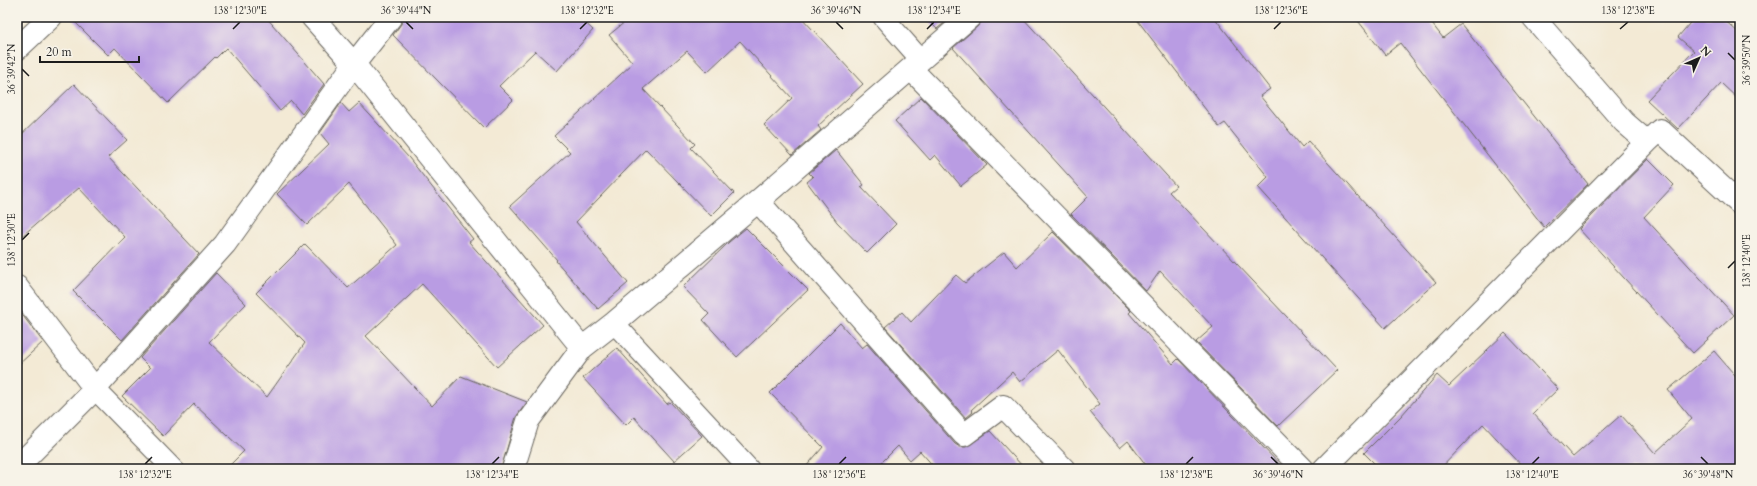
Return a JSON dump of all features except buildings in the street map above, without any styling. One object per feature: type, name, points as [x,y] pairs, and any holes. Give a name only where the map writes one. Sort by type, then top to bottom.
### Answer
[{"type":"street","points":[[17,49],[51,17]]},
{"type":"street","points":[[312,17],[354,64],[582,348]]},
{"type":"street","points":[[17,467],[95,389],[225,244],[354,64],[391,17]]},
{"type":"street","points":[[513,469],[528,421],[582,348],[758,201],[970,17]]},
{"type":"street","points":[[1533,17],[1624,122],[1647,142]]},
{"type":"street","points":[[916,64],[1303,469]]},
{"type":"street","points":[[1324,469],[1660,130],[1740,204]]},
{"type":"street","points":[[758,201],[964,435],[1003,406],[1064,469]]},
{"type":"street","points":[[17,288],[95,389]]},
{"type":"lane","points":[[883,17],[916,64]]},
{"type":"lane","points":[[614,322],[749,469]]},
{"type":"lane","points":[[95,389],[173,469]]}]
